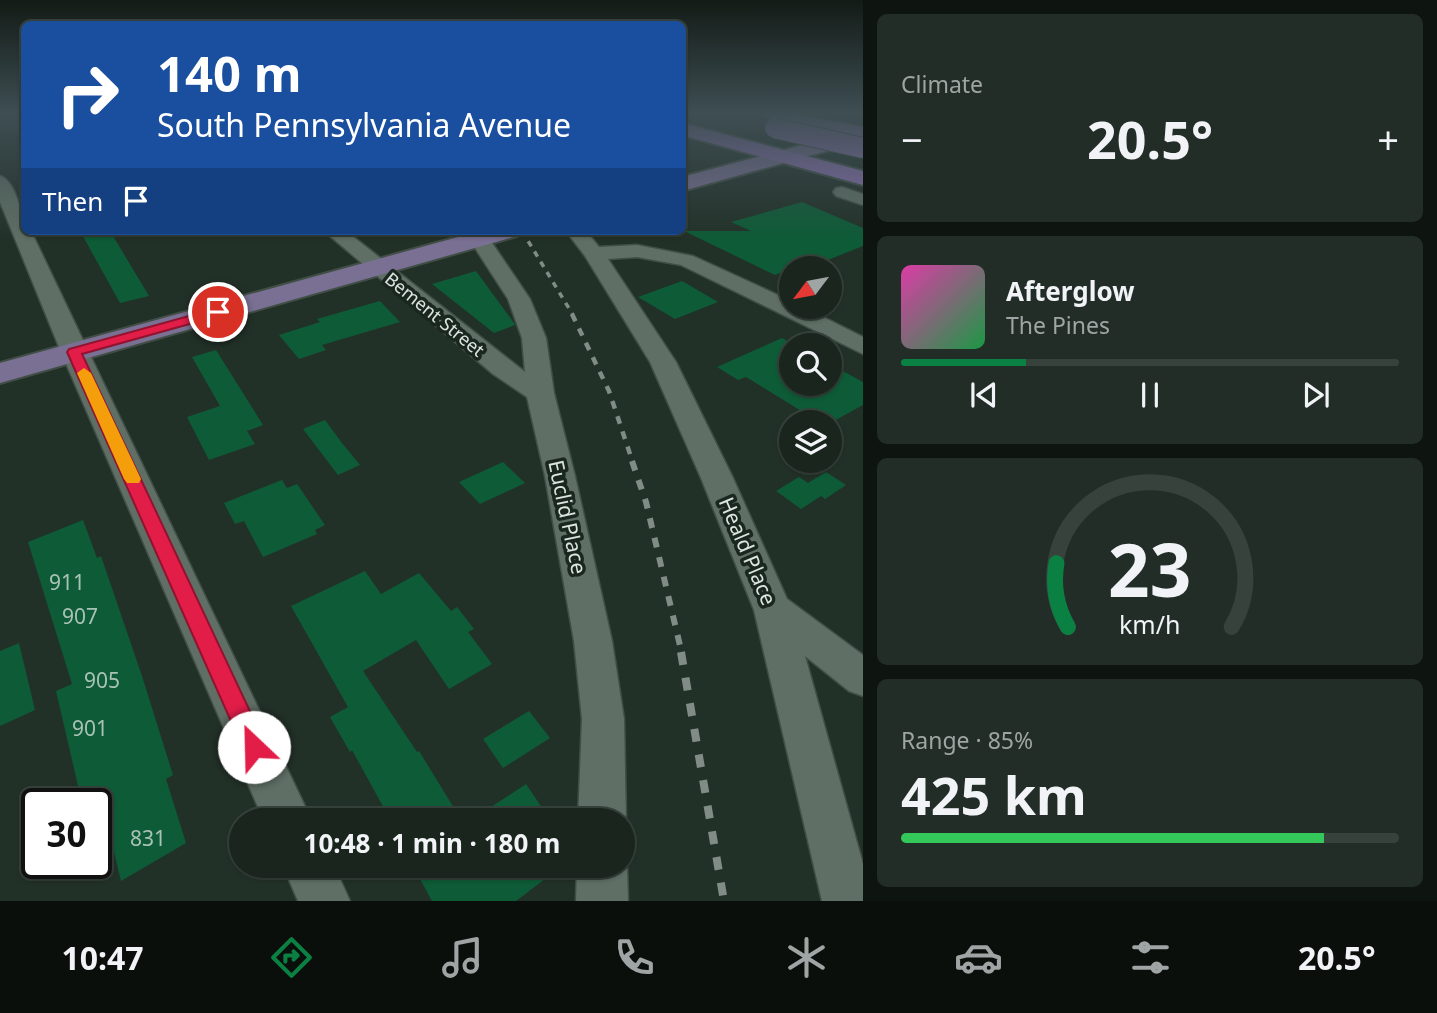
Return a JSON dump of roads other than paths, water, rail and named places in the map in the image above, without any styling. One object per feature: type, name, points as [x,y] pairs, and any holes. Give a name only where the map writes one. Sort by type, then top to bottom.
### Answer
[{"type":"highway","points":[[781,156],[863,178]]},
{"type":"main road","points":[[686,183],[788,156]]},
{"type":"main road","points":[[0,373],[378,268],[484,235]]},
{"type":"street","points":[[0,181],[21,230]]},
{"type":"street","points":[[842,192],[863,200]]},
{"type":"street","points":[[23,235],[282,808]]},
{"type":"street","name":"Bement Street","points":[[339,235],[493,362],[540,393]]},
{"type":"street","name":"Euclid Place","points":[[487,235],[519,299],[534,338],[540,393],[560,476],[593,641],[603,719],[602,808]]},
{"type":"street","points":[[585,242],[686,260],[713,271],[863,348]]},
{"type":"street","name":"Heald Place","points":[[585,242],[663,362],[717,478],[773,610],[848,901]]},
{"type":"street","points":[[773,610],[863,678]]},
{"type":"street","points":[[313,878],[324,901]]},
{"type":"street","points":[[602,878],[602,901]]},
{"type":"railway","points":[[524,235],[573,315]]},
{"type":"railway","points":[[572,314],[609,391],[633,463]]},
{"type":"railway","points":[[632,461],[646,502],[682,654]]},
{"type":"railway","points":[[681,652],[724,901]]}]
